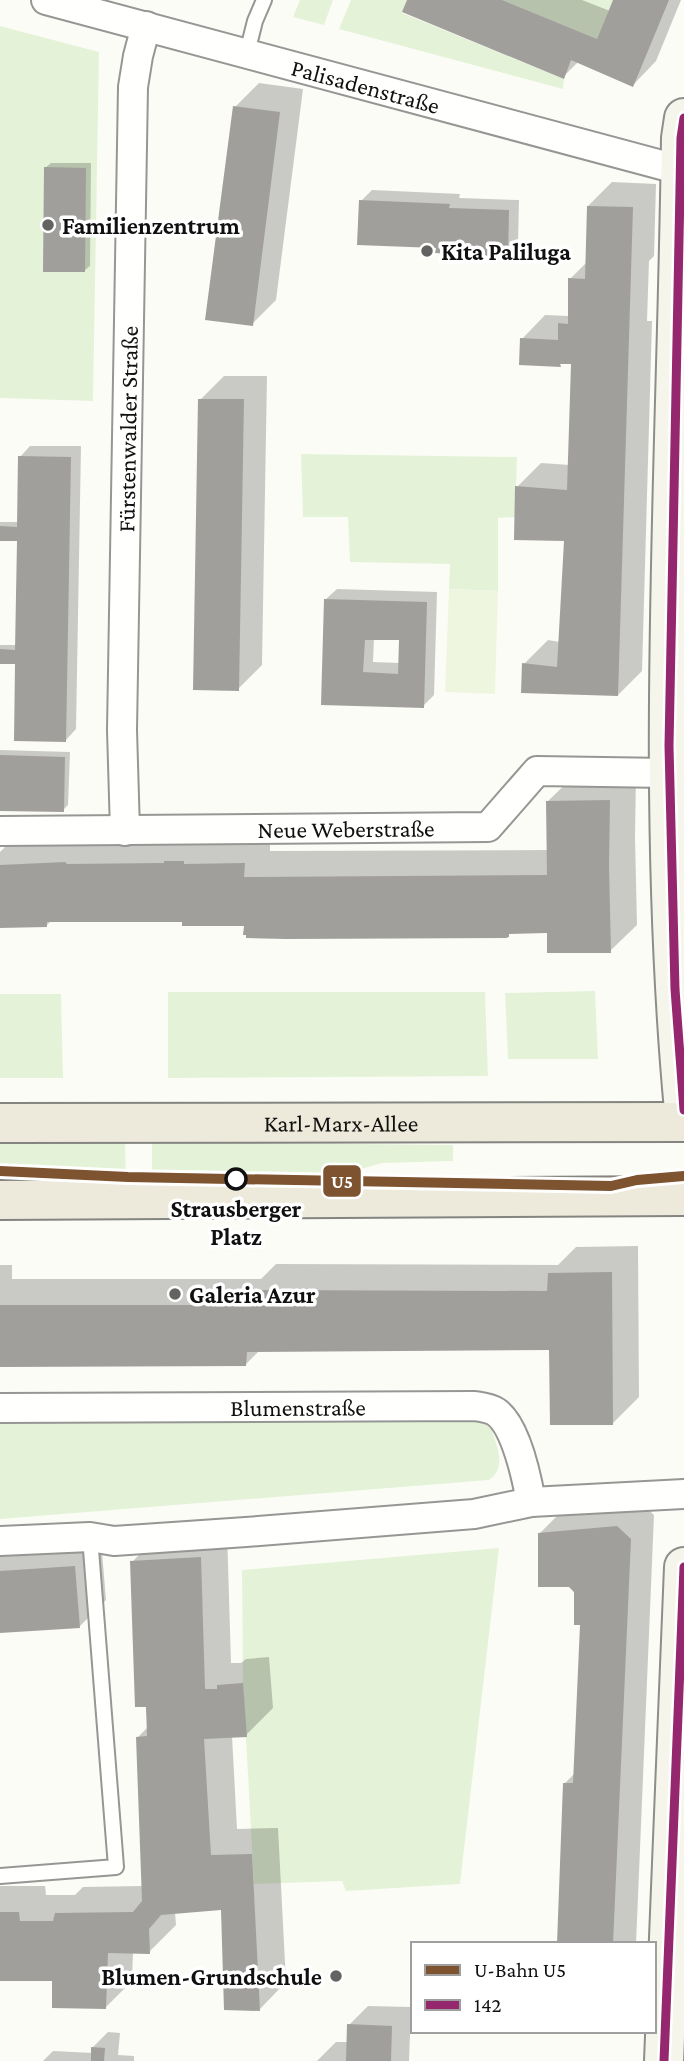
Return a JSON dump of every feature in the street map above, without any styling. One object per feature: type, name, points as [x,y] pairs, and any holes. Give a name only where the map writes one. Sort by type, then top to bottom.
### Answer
[{"type":"main road","name":"Karl-Marx-Allee","points":[[0,1123],[684,1122]]},
{"type":"main road","points":[[0,1200],[684,1196]]},
{"type":"street","name":"Palisadenstraße","points":[[46,0],[682,170]]},
{"type":"street","name":"Fürstenwalder Straße","points":[[125,831],[123,711],[133,87],[146,26]]},
{"type":"street","points":[[684,118],[668,773],[684,1111]]},
{"type":"street","name":"Neue Weberstraße","points":[[0,831],[488,827],[537,771],[668,773]]},
{"type":"street","name":"Blumenstraße","points":[[0,1408],[475,1406],[494,1410],[505,1422],[526,1471],[531,1502]]},
{"type":"street","points":[[0,1541],[90,1538],[127,1540],[439,1518],[531,1502],[684,1494]]},
{"type":"street","points":[[664,2061],[684,1567]]},
{"type":"lane","points":[[247,53],[255,21],[264,0]]},
{"type":"lane","points":[[0,1876],[116,1867],[90,1538]]},
{"type":"green space","points":[[300,0],[333,0],[324,25],[293,17]]},
{"type":"green space","points":[[351,0],[407,0],[402,13],[564,79],[563,89],[339,29]]},
{"type":"green space","points":[[502,0],[613,0],[597,39]]},
{"type":"green space","name":"Familienzentrum","points":[[0,26],[99,52],[93,401],[0,398]]},
{"type":"green space","points":[[301,454],[517,457],[515,517],[498,518],[498,591],[449,589],[450,564],[350,562],[348,517],[303,517]]},
{"type":"green space","points":[[449,589],[498,591],[495,694],[445,692]]},
{"type":"green space","points":[[595,991],[598,1059],[508,1059],[505,993]]},
{"type":"green space","points":[[168,992],[485,992],[488,1076],[168,1078]]},
{"type":"green space","points":[[0,994],[61,994],[63,1078],[0,1078]]},
{"type":"green space","points":[[0,1142],[125,1142],[126,1179],[0,1179]]},
{"type":"green space","points":[[152,1142],[453,1145],[453,1161],[382,1163],[329,1178],[152,1178]]},
{"type":"green space","points":[[472,1417],[488,1423],[498,1448],[498,1469],[489,1480],[0,1519],[0,1419]]},
{"type":"green space","points":[[499,1548],[460,1884],[346,1891],[342,1881],[254,1884],[243,1683],[242,1570]]},
{"type":"building","points":[[407,0],[502,0],[597,39],[613,0],[669,0],[633,87],[571,60],[564,79],[402,12]]},
{"type":"building","points":[[233,106],[280,112],[253,326],[205,320]]},
{"type":"building","points":[[44,167],[86,168],[85,272],[43,272]]},
{"type":"building","points":[[359,200],[509,210],[508,257],[435,253],[436,248],[357,245]]},
{"type":"building","points":[[587,206],[633,207],[618,696],[521,693],[522,663],[557,667],[564,541],[514,540],[515,486],[567,490],[571,364],[560,364],[561,367],[519,365],[520,338],[558,340],[558,323],[568,324],[568,278],[585,279]]},
{"type":"building","points":[[198,399],[244,399],[239,691],[193,690]]},
{"type":"building","points":[[18,456],[71,457],[66,742],[14,741],[15,664],[0,664],[0,649],[15,650],[17,541],[0,541],[0,526],[17,527]]},
{"type":"building","points":[[324,599],[427,602],[424,708],[321,705]],"holes":[[[365,640],[399,640],[398,674],[363,672]]]},
{"type":"building","points":[[0,755],[65,757],[64,812],[0,811]]},
{"type":"building","points":[[610,800],[611,953],[547,953],[547,933],[509,934],[506,938],[286,939],[246,938],[246,935],[243,935],[244,926],[182,926],[182,922],[47,922],[47,927],[0,928],[0,865],[164,861],[184,861],[184,864],[245,863],[244,877],[547,875],[546,801]]},
{"type":"building","points":[[612,1272],[613,1425],[550,1425],[549,1350],[247,1352],[246,1366],[0,1367],[0,1305],[247,1305],[247,1290],[547,1291],[548,1273]]},
{"type":"building","points":[[617,1526],[631,1539],[613,1942],[557,1942],[563,1783],[573,1783],[580,1625],[574,1625],[574,1592],[569,1587],[538,1587],[538,1533]]},
{"type":"building","points":[[201,1557],[205,1689],[243,1683],[247,1737],[204,1739],[211,1855],[252,1854],[260,2011],[224,2010],[221,1910],[161,1915],[149,1929],[150,1954],[108,1953],[106,2009],[52,2008],[52,1981],[0,1981],[0,1912],[19,1912],[20,1921],[53,1921],[55,1913],[133,1912],[142,1901],[136,1737],[147,1736],[146,1707],[135,1707],[130,1561]]},
{"type":"building","points":[[75,1566],[80,1628],[0,1633],[0,1571]]},
{"type":"building","points":[[347,2024],[392,2026],[391,2061],[346,2061]]},
{"type":"building","points":[[91,2047],[105,2048],[104,2061],[91,2061]]},
{"type":"metro line","name":"U5","points":[[0,1171],[128,1177],[611,1186],[637,1180],[684,1176]]},
{"type":"transit line","name":"142","points":[[684,118],[681,138],[669,746],[675,989],[684,1110]]},
{"type":"transit line","name":"142","points":[[664,2061],[684,1567]]},
{"type":"place","name":"Familienzentrum","points":[[48,225]]},
{"type":"place","name":"Kita Paliluga","points":[[427,251]]},
{"type":"place","name":"Strausberger Platz","points":[[236,1179]]},
{"type":"place","name":"Galeria Azur","points":[[175,1294]]},
{"type":"place","name":"Blumen-Grundschule","points":[[336,1976]]}]
